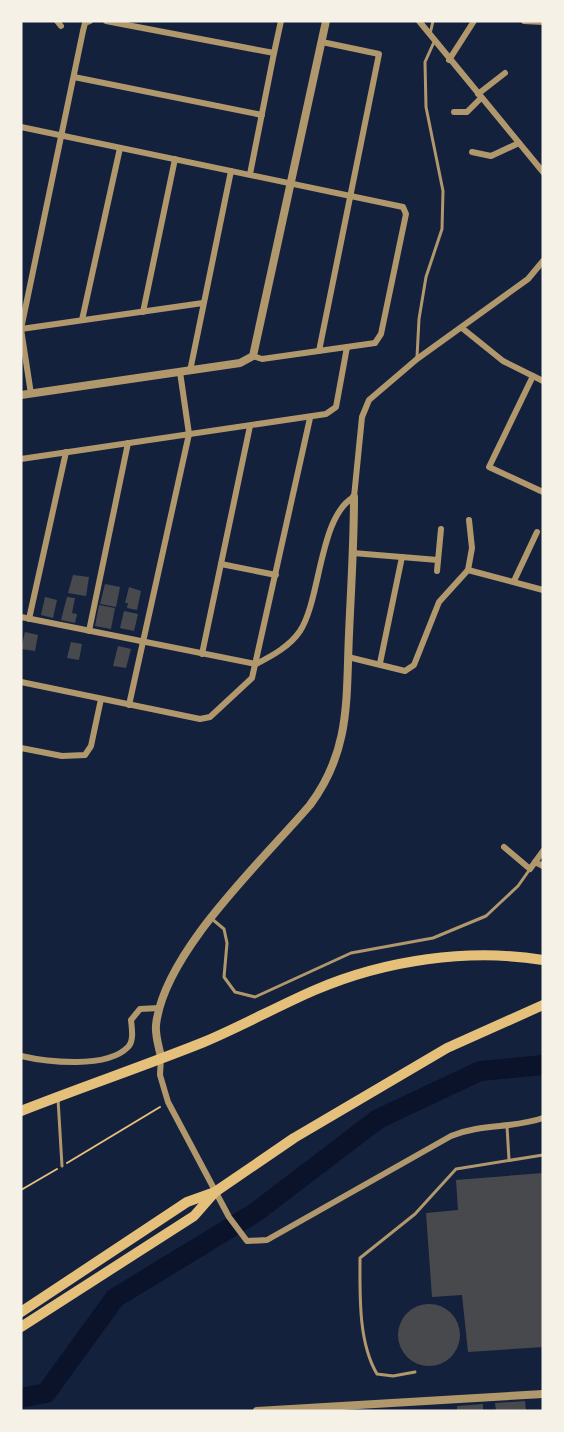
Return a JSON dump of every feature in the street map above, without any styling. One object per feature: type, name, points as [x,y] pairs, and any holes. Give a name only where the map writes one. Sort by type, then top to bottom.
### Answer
[{"type":"main road","points":[[21,1111],[204,1042],[316,989],[376,968],[432,959],[478,957],[543,960]]},
{"type":"main road","points":[[21,1312],[187,1202],[215,1192],[294,1138],[447,1048],[543,1005]]},
{"type":"main road","points":[[21,1327],[195,1216],[215,1192]]},
{"type":"street","points":[[31,394],[21,329],[83,31],[85,23],[90,21]]},
{"type":"street","points":[[106,21],[144,24],[274,53]]},
{"type":"street","points":[[250,174],[281,21]]},
{"type":"street","points":[[253,357],[326,21]]},
{"type":"street","points":[[419,21],[543,172]]},
{"type":"street","points":[[449,60],[474,21]]},
{"type":"street","points":[[524,21],[543,22]]},
{"type":"street","points":[[319,351],[379,54],[322,42]]},
{"type":"street","points":[[454,112],[467,112],[479,96],[505,73]]},
{"type":"street","points":[[74,77],[262,115]]},
{"type":"street","points":[[21,127],[399,205],[403,207],[406,214],[381,334],[375,343],[262,359],[253,357],[240,363],[21,395]]},
{"type":"street","points":[[472,152],[490,156],[519,143]]},
{"type":"street","points":[[82,320],[120,148]]},
{"type":"street","points":[[143,312],[175,159]]},
{"type":"street","points":[[190,370],[231,171]]},
{"type":"street","points":[[543,261],[528,279],[417,359],[377,392],[365,409],[354,497],[345,722],[339,751],[328,777],[310,805],[212,919],[173,971],[159,1008],[156,1028],[161,1057],[160,1076],[168,1102],[229,1217],[247,1241],[267,1240],[451,1136],[472,1127],[530,1122],[543,1118]]},
{"type":"street","points":[[21,329],[203,303]]},
{"type":"street","points":[[462,328],[503,361],[543,381]]},
{"type":"street","points":[[21,459],[326,414],[336,407],[347,347]]},
{"type":"street","points":[[129,705],[189,434],[180,372]]},
{"type":"street","points":[[533,376],[489,467],[543,492]]},
{"type":"street","points":[[21,682],[129,705],[200,718],[210,717],[252,678],[310,418]]},
{"type":"street","points":[[202,654],[250,426]]},
{"type":"street","points":[[89,631],[128,443]]},
{"type":"street","points":[[29,619],[66,453]]},
{"type":"street","points":[[21,617],[256,664],[281,650],[302,629],[326,545],[339,511],[345,502],[354,497]]},
{"type":"street","points":[[348,657],[380,663],[405,671],[414,665],[439,602],[468,570],[472,548],[469,520]]},
{"type":"street","points":[[437,571],[441,529]]},
{"type":"street","points":[[514,581],[537,532]]},
{"type":"street","points":[[353,553],[438,560]]},
{"type":"street","points":[[380,663],[402,557]]},
{"type":"street","points":[[221,564],[276,575]]},
{"type":"street","points":[[468,570],[543,590]]},
{"type":"street","points":[[21,748],[62,756],[85,755],[91,746],[101,699]]},
{"type":"street","points":[[504,847],[530,869],[543,851]]},
{"type":"street","points":[[535,862],[543,866]]},
{"type":"street","points":[[21,1056],[53,1063],[116,1055],[129,1047],[132,1037],[131,1020],[140,1009],[159,1008]]},
{"type":"street","points":[[257,1411],[543,1394]]},
{"type":"lane","points":[[429,36],[433,21]]},
{"type":"lane","points":[[417,359],[419,319],[426,277],[442,229],[443,192],[426,107],[424,62],[434,42]]},
{"type":"lane","points":[[212,919],[224,928],[227,943],[224,977],[235,992],[255,997],[351,953],[433,938],[486,916],[518,886],[530,869]]},
{"type":"lane","points":[[58,1096],[62,1166]]},
{"type":"lane","points":[[506,1124],[509,1160]]},
{"type":"lane","points":[[415,1372],[393,1376],[377,1374],[368,1358],[360,1290],[360,1258],[415,1214],[456,1169],[543,1155]]},
{"type":"path","points":[[21,1190],[168,1102]]},
{"type":"building","points":[[73,575],[89,577],[86,596],[68,593]]},
{"type":"building","points":[[105,584],[120,587],[116,607],[100,604]]},
{"type":"building","points":[[129,587],[141,591],[137,610],[127,608],[128,603],[125,603]]},
{"type":"building","points":[[45,597],[57,600],[53,618],[41,615]]},
{"type":"building","points":[[67,597],[75,598],[72,613],[77,614],[75,623],[61,620]]},
{"type":"building","points":[[99,605],[115,608],[111,629],[95,626]]},
{"type":"building","points":[[124,611],[138,614],[134,631],[120,628]]},
{"type":"building","points":[[25,632],[38,635],[35,651],[21,649]]},
{"type":"building","points":[[71,642],[82,644],[79,660],[67,658]]},
{"type":"building","points":[[118,646],[131,649],[126,668],[113,666]]},
{"type":"building","points":[[543,1173],[543,1347],[468,1352],[462,1295],[432,1297],[426,1213],[458,1210],[456,1180]]},
{"type":"building","points":[[429,1304],[446,1309],[451,1313],[455,1318],[460,1335],[455,1352],[451,1357],[446,1361],[429,1366],[412,1361],[407,1357],[403,1352],[398,1335],[403,1318],[407,1313],[412,1309]]},
{"type":"building","points":[[525,1401],[526,1411],[496,1411],[495,1403]]},
{"type":"building","points":[[483,1404],[483,1411],[457,1411],[457,1406]]},
{"type":"waterway","points":[[21,1398],[46,1393],[115,1298],[256,1212],[378,1119],[480,1071],[543,1065]]}]
